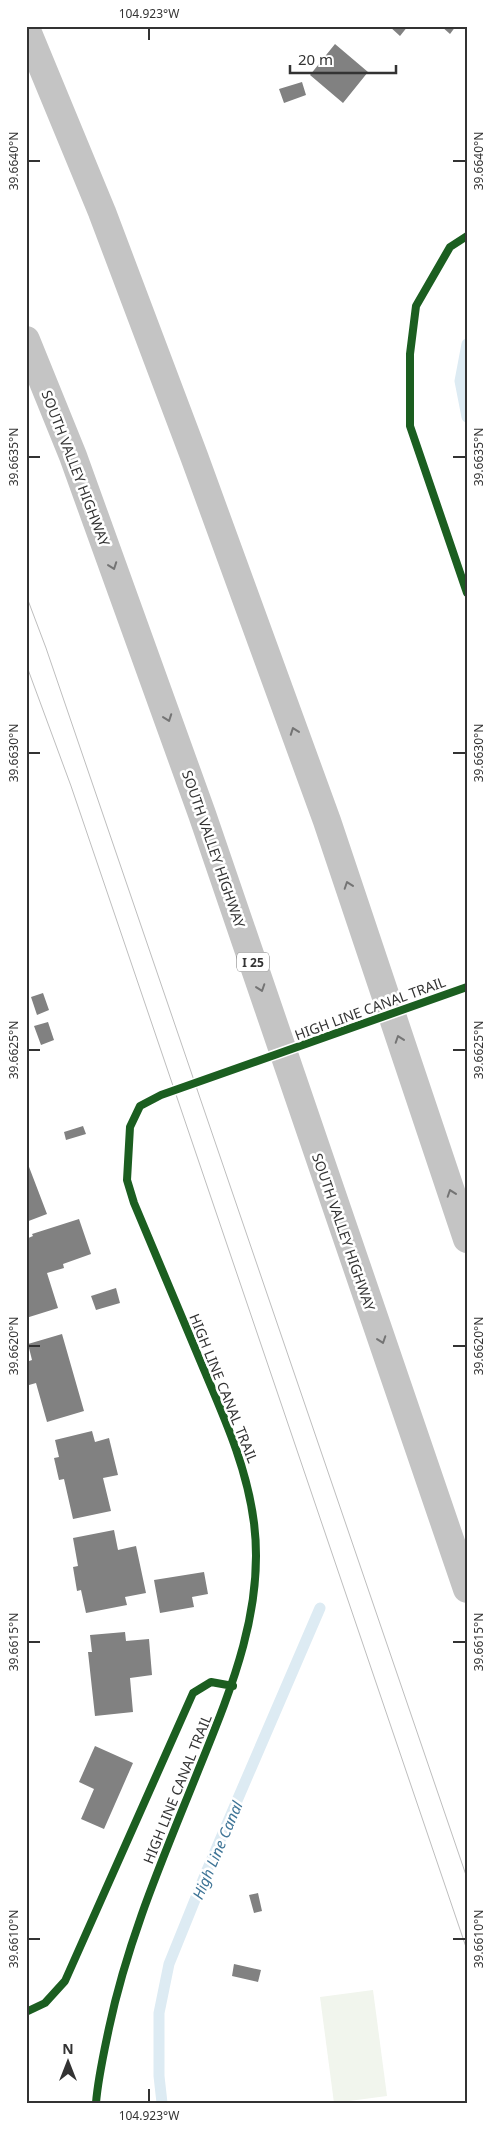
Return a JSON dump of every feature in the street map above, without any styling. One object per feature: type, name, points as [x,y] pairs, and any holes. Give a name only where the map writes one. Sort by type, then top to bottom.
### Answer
[{"type":"highway","points":[[26,28],[102,212],[197,465],[326,821],[467,1239]]},
{"type":"highway","name":"SOUTH VALLEY HIGHWAY","points":[[26,340],[73,456],[202,814],[467,1589]]},
{"type":"shaded area","points":[[373,1990],[387,2096],[334,2103],[320,1997]]},
{"type":"building","points":[[389,26],[408,26],[400,36]]},
{"type":"building","points":[[441,26],[456,26],[450,34]]},
{"type":"building","points":[[335,44],[368,72],[343,103],[310,75]]},
{"type":"building","points":[[302,82],[306,95],[284,103],[279,89]]},
{"type":"building","points":[[43,993],[49,1010],[37,1015],[31,997]]},
{"type":"building","points":[[48,1022],[54,1040],[41,1045],[34,1026]]},
{"type":"building","points":[[83,1126],[86,1134],[66,1140],[64,1132]]},
{"type":"building","points":[[26,1159],[47,1214],[26,1222]]},
{"type":"building","points":[[79,1219],[91,1254],[63,1264],[64,1268],[47,1273],[58,1308],[26,1318],[26,1239],[33,1236],[32,1234]]},
{"type":"building","points":[[116,1288],[120,1303],[96,1310],[91,1296]]},
{"type":"building","points":[[62,1334],[84,1411],[47,1422],[36,1383],[29,1385],[26,1375],[26,1362],[32,1360],[28,1344]]},
{"type":"building","points":[[92,1431],[95,1442],[109,1438],[118,1475],[103,1478],[111,1511],[73,1519],[64,1479],[59,1480],[54,1458],[59,1457],[55,1440]]},
{"type":"building","points":[[114,1530],[118,1550],[136,1546],[146,1593],[125,1597],[127,1605],[86,1613],[81,1590],[77,1591],[73,1567],[78,1566],[73,1538]]},
{"type":"building","points":[[204,1572],[208,1594],[192,1597],[194,1607],[160,1613],[154,1580]]},
{"type":"building","points":[[125,1632],[126,1641],[149,1639],[152,1675],[130,1678],[133,1712],[95,1716],[88,1652],[92,1652],[90,1635]]},
{"type":"building","points":[[95,1746],[133,1763],[104,1829],[81,1819],[94,1789],[79,1782]]},
{"type":"building","points":[[258,1893],[262,1911],[254,1913],[249,1895]]},
{"type":"building","points":[[234,1964],[261,1970],[258,1982],[232,1976]]},
{"type":"waterway","name":"High Line Canal","points":[[467,344],[460,381],[467,417]]},
{"type":"waterway","name":"High Line Canal","points":[[162,2103],[159,2076],[159,2013],[169,1964],[205,1875],[320,1608]]},
{"type":"tram line","points":[[26,595],[46,648],[467,1878]]},
{"type":"tram line","points":[[26,664],[71,786],[467,1950]]},
{"type":"cycle path","points":[[467,236],[450,247],[416,306],[410,354],[410,426],[467,593]]},
{"type":"cycle path","name":"HIGH LINE CANAL TRAIL","points":[[96,2103],[109,2028],[126,1962],[160,1866],[233,1681],[250,1619],[256,1555],[251,1502],[234,1442],[134,1203],[127,1180],[130,1127],[140,1106],[161,1095],[467,987]]},
{"type":"cycle path","points":[[26,2012],[45,2003],[65,1981],[193,1693],[211,1682],[233,1686]]}]
